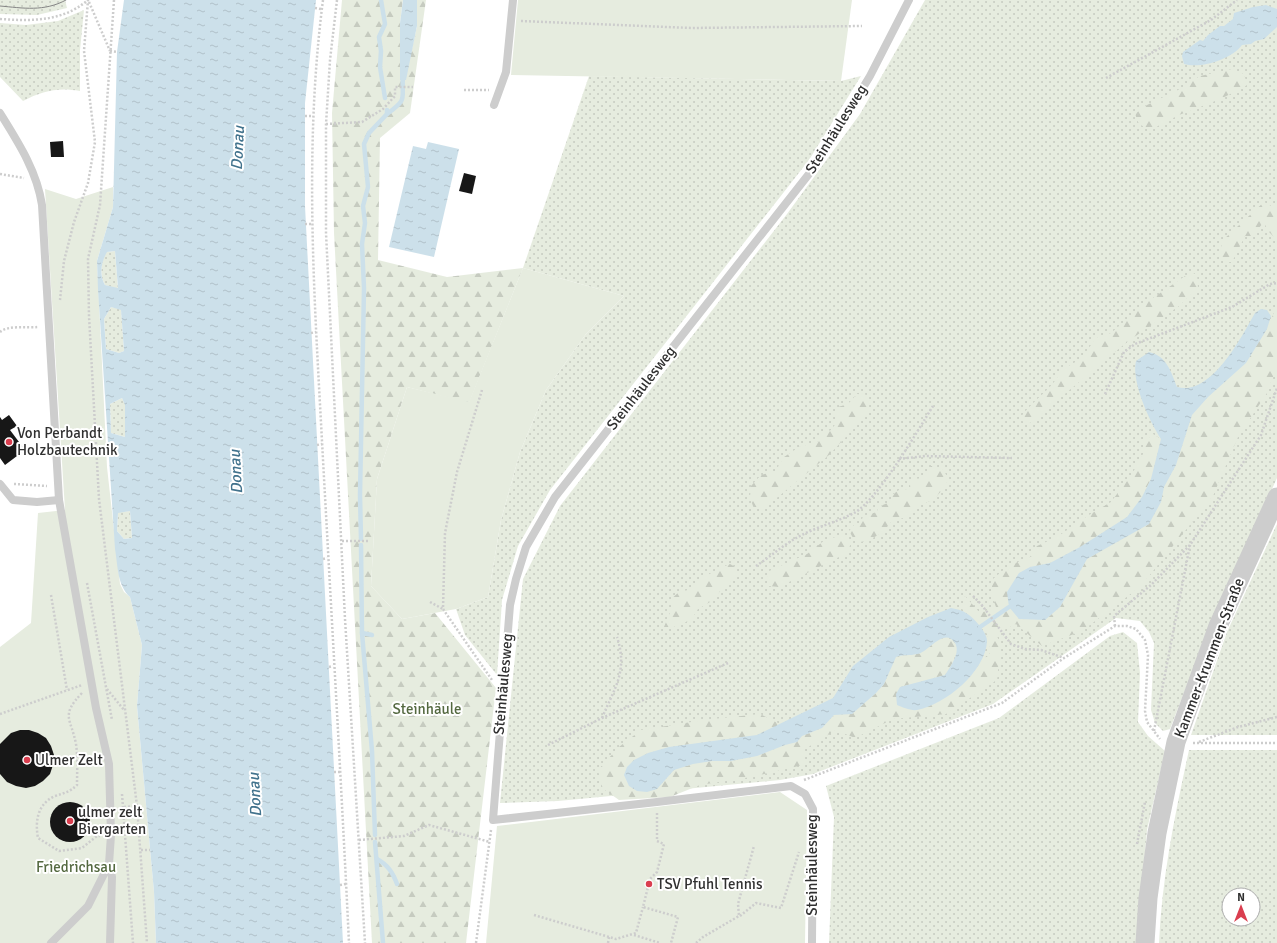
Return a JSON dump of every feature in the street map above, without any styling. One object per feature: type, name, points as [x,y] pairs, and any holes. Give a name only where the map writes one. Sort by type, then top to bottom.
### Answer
[{"type":"street","name":"Kammer-Krummen-Straße","points":[[1145,943],[1148,898],[1157,833],[1176,742],[1218,626],[1277,497]]},
{"type":"lane","points":[[494,105],[506,72],[513,0]]},
{"type":"lane","name":"Steinhäulesweg","points":[[493,820],[510,605],[526,547],[555,497],[816,165],[870,76],[909,0]]},
{"type":"lane","points":[[0,113],[19,142],[38,184],[42,205],[59,500],[92,683],[109,764],[111,836],[109,864],[112,877],[110,943]]},
{"type":"lane","points":[[1,488],[13,500],[37,502],[59,500]]},
{"type":"lane","points":[[493,820],[791,786]]},
{"type":"lane","name":"Steinhäulesweg","points":[[791,786],[805,794],[813,809],[812,943]]},
{"type":"lane","points":[[51,943],[88,906],[109,864]]},
{"type":"path","points":[[88,0],[110,51]]},
{"type":"path","points":[[0,19],[31,21],[56,18],[79,8],[88,0]]},
{"type":"path","points":[[60,307],[64,261],[74,222],[88,183],[95,142],[84,51],[88,0]]},
{"type":"path","points":[[114,0],[100,205],[88,259],[88,278],[92,387],[99,499],[137,806],[147,943]]},
{"type":"path","points":[[323,0],[312,116],[311,224],[333,666],[349,943]]},
{"type":"path","points":[[337,0],[330,60],[326,124],[326,233],[365,943]]},
{"type":"path","points":[[1106,78],[1211,20],[1237,0]]},
{"type":"path","points":[[315,8],[321,9]]},
{"type":"path","points":[[511,20],[692,28],[862,26]]},
{"type":"path","points":[[110,51],[117,52]]},
{"type":"path","points":[[326,124],[362,122],[383,110],[395,96],[395,87],[413,88]]},
{"type":"path","points":[[464,90],[500,90]]},
{"type":"path","points":[[305,116],[312,116]]},
{"type":"path","points":[[0,174],[23,178],[38,184]]},
{"type":"path","points":[[306,224],[311,224]]},
{"type":"path","points":[[1105,394],[1124,352],[1135,344],[1232,307],[1270,284],[1277,283]]},
{"type":"path","points":[[0,332],[16,328],[48,327]]},
{"type":"path","points":[[311,333],[316,332]]},
{"type":"path","points":[[1115,626],[1114,616],[1151,586],[1190,545],[1261,435],[1277,388]]},
{"type":"path","points":[[443,609],[445,533],[457,472],[482,390]]},
{"type":"path","points":[[756,566],[797,537],[825,524],[855,513],[872,496],[899,459],[933,406]]},
{"type":"path","points":[[317,445],[322,444]]},
{"type":"path","points":[[899,459],[925,456],[1012,458]]},
{"type":"path","points":[[13,484],[58,486]]},
{"type":"path","points":[[342,542],[369,541]]},
{"type":"path","points":[[1154,732],[1190,545]]},
{"type":"path","points":[[323,559],[328,558]]},
{"type":"path","points":[[86,578],[113,724]]},
{"type":"path","points":[[51,594],[67,690]]},
{"type":"path","points":[[973,596],[981,604],[1011,644],[1025,649],[1041,650],[1064,658]]},
{"type":"path","points":[[430,602],[443,609],[502,694]]},
{"type":"path","points":[[791,786],[1002,703],[1064,658],[1115,626],[1126,626],[1136,629],[1145,640],[1148,656],[1145,712],[1147,722],[1160,739]]},
{"type":"path","points":[[602,718],[622,671],[622,651],[617,637]]},
{"type":"path","points":[[548,745],[602,718],[728,663]]},
{"type":"path","points":[[329,667],[333,666]]},
{"type":"path","points":[[0,714],[67,690],[92,683]]},
{"type":"path","points":[[92,683],[70,706],[69,719],[76,745],[77,785],[69,792],[53,797],[39,810],[36,824],[38,838],[59,851],[82,848],[97,836],[111,836]]},
{"type":"path","points":[[106,688],[125,710]]},
{"type":"path","points":[[1277,717],[1238,727],[1196,743],[1277,743]]},
{"type":"path","points":[[334,772],[340,772]]},
{"type":"path","points":[[122,792],[133,943]]},
{"type":"path","points":[[633,935],[636,933],[650,879],[657,872],[664,844],[657,841],[657,802]]},
{"type":"path","points":[[124,807],[137,806]]},
{"type":"path","points":[[476,943],[493,820]]},
{"type":"path","points":[[359,840],[404,836],[429,826],[490,842]]},
{"type":"path","points":[[739,916],[738,904],[754,846]]},
{"type":"path","points":[[141,850],[150,850]]},
{"type":"path","points":[[696,943],[703,936],[739,916],[756,904],[781,908],[799,852]]},
{"type":"path","points":[[340,885],[346,884]]},
{"type":"path","points":[[643,907],[678,917],[671,943]]},
{"type":"path","points":[[534,915],[616,939],[633,935],[660,943]]},
{"type":"path","points":[[608,943],[609,937]]},
{"type":"green space","points":[[0,0],[65,0],[67,8],[37,15],[0,14]]},
{"type":"green space","name":"Steinhäule","points":[[342,0],[403,0],[400,23],[400,80],[405,80],[417,26],[417,0],[426,0],[410,113],[380,138],[378,260],[447,277],[523,268],[469,403],[407,387],[377,479],[371,586],[402,619],[435,613],[496,688],[466,943],[372,943],[334,233],[332,113]]},
{"type":"green space","points":[[518,0],[852,0],[841,81],[511,75]]},
{"type":"green space","points":[[925,0],[1277,0],[1277,478],[1209,628],[1170,729],[1163,731],[1155,723],[1151,710],[1154,643],[1149,632],[1140,621],[1116,618],[993,704],[813,774],[780,780],[558,801],[500,803],[523,579],[560,506],[787,214],[860,114]]},
{"type":"green space","points":[[84,10],[80,50],[80,91],[64,89],[44,92],[23,101],[0,77],[0,23],[26,25],[58,21]]},
{"type":"green space","points":[[1232,69],[1244,74],[1247,85],[1233,93],[1180,115],[1150,130],[1139,124],[1135,114],[1145,106],[1178,90],[1200,76]]},
{"type":"green space","points":[[589,76],[841,81],[861,76],[809,160],[550,490],[518,546],[502,600],[497,675],[465,635],[456,609],[488,597],[501,520],[520,452],[546,390],[586,334],[624,296],[523,268]]},
{"type":"green space","name":"Friedrichsau","points":[[113,187],[113,207],[97,261],[107,467],[120,584],[124,592],[130,597],[142,645],[137,706],[154,892],[156,943],[0,943],[0,647],[31,623],[38,513],[65,510],[45,189],[76,199]]},
{"type":"green space","points":[[1264,202],[1273,207],[1277,204],[1277,240],[1268,231],[1264,222],[1252,236],[1245,236],[1232,262],[1225,262],[1219,255],[1223,240]]},
{"type":"green space","points":[[115,251],[118,289],[105,285],[101,273],[106,252]]},
{"type":"green space","points":[[523,268],[624,296],[586,334],[546,390],[520,452],[501,520],[488,597],[456,609],[402,619],[371,586],[377,479],[407,387],[469,402]]},
{"type":"green space","points":[[1191,272],[1197,275],[1198,288],[1179,306],[1127,342],[1030,423],[1022,421],[1021,417],[1049,388],[1062,369],[1073,364],[1082,357],[1095,338],[1111,333],[1147,302]]},
{"type":"green space","points":[[111,307],[121,309],[124,351],[119,353],[106,349],[104,319]]},
{"type":"green space","points":[[1275,310],[1277,310],[1277,366],[1267,393],[1238,437],[1213,496],[1141,586],[1082,631],[1042,646],[1016,624],[996,634],[1001,645],[997,680],[946,714],[893,719],[855,738],[836,730],[805,749],[803,765],[751,777],[700,785],[670,797],[619,800],[602,788],[598,770],[619,747],[641,730],[704,720],[760,714],[780,724],[757,735],[669,747],[648,753],[637,791],[647,792],[657,789],[674,770],[693,764],[712,761],[731,761],[757,756],[797,742],[802,736],[822,728],[834,715],[852,714],[884,684],[896,657],[905,654],[919,654],[939,639],[948,638],[954,642],[957,649],[953,662],[945,675],[900,687],[934,704],[966,683],[982,660],[990,653],[986,631],[983,626],[962,609],[965,596],[980,613],[996,607],[991,593],[993,579],[1008,566],[1030,557],[1037,546],[1057,537],[1111,502],[1132,474],[1143,454],[1143,443],[1153,434],[1161,439],[1151,479],[1142,497],[1127,517],[1080,547],[1050,563],[1030,567],[1045,620],[1060,607],[1087,559],[1149,524],[1161,502],[1164,487],[1176,465],[1192,415],[1267,329]]},
{"type":"green space","points":[[857,394],[868,395],[868,410],[857,425],[829,455],[762,510],[753,506],[750,497],[751,486],[761,475],[775,471],[784,457],[799,447],[817,442],[821,434],[831,430],[837,422],[834,415],[838,407],[848,404]]},
{"type":"green space","points":[[122,398],[125,404],[125,437],[111,433],[110,404]]},
{"type":"green space","points":[[931,466],[942,468],[948,478],[946,486],[933,500],[918,506],[907,517],[892,521],[882,533],[865,542],[855,541],[849,531],[854,525],[861,523],[863,516],[877,512],[878,507],[890,502],[892,495],[899,490],[908,489],[914,479],[924,478]]},
{"type":"green space","points":[[130,511],[132,538],[124,539],[117,531],[118,512]]},
{"type":"green space","points":[[1277,524],[1277,735],[1191,735],[1227,632]]},
{"type":"green space","points":[[843,535],[851,543],[847,553],[779,587],[769,586],[767,572],[807,554],[825,540]]},
{"type":"green space","points":[[730,564],[737,568],[737,576],[728,583],[710,602],[698,609],[691,620],[666,630],[664,627],[672,608],[669,601],[679,592],[688,590],[701,579]]},
{"type":"green space","points":[[1123,632],[1137,643],[1140,673],[1138,722],[1148,736],[1165,751],[1147,830],[1137,943],[829,943],[834,817],[826,786],[999,718],[1110,636]]},
{"type":"green space","points":[[1189,750],[1277,750],[1277,943],[1159,943],[1163,894],[1174,822]]},
{"type":"green space","name":"TSV Pfuhl Tennis","points":[[780,792],[807,810],[805,943],[486,943],[497,826]]},
{"type":"water","name":"Donau","points":[[124,0],[316,0],[305,103],[305,206],[343,943],[156,943],[154,892],[137,706],[142,645],[130,597],[120,581],[115,549],[98,290],[97,261],[113,207],[117,52]],"holes":[[[115,251],[118,288],[105,285],[103,281],[101,273],[103,260],[107,252]],[[111,307],[121,310],[124,351],[119,353],[106,349],[104,319]],[[122,398],[125,405],[125,437],[111,433],[110,404]],[[130,511],[132,538],[124,539],[117,531],[118,513]]]},
{"type":"water","points":[[403,0],[417,0],[417,26],[406,80],[400,80],[400,23]]},
{"type":"water","points":[[1266,5],[1277,9],[1277,27],[1264,39],[1255,41],[1251,44],[1242,45],[1231,55],[1216,62],[1199,65],[1184,64],[1182,56],[1183,52],[1200,40],[1203,41],[1220,26],[1224,26],[1233,19],[1234,13],[1253,7]]},
{"type":"water","points":[[428,142],[459,149],[434,257],[389,247],[413,146],[426,149]]},
{"type":"water","points":[[1261,309],[1267,310],[1271,316],[1267,329],[1246,363],[1208,397],[1192,415],[1176,465],[1164,487],[1161,502],[1149,524],[1087,559],[1060,607],[1045,620],[1019,619],[1009,607],[1007,592],[1019,573],[1030,567],[1050,563],[1080,547],[1127,517],[1142,497],[1151,479],[1161,439],[1142,402],[1136,380],[1136,361],[1149,352],[1155,354],[1168,365],[1177,387],[1190,388],[1202,383],[1224,362],[1234,349],[1255,313]]},
{"type":"water","points":[[951,608],[963,612],[973,618],[984,632],[987,641],[985,652],[980,664],[972,675],[951,694],[940,701],[928,707],[912,710],[897,705],[896,694],[900,687],[945,675],[954,660],[957,651],[955,643],[946,637],[921,653],[896,657],[884,684],[852,714],[834,715],[822,728],[802,736],[797,742],[757,756],[731,761],[712,761],[693,764],[674,770],[657,789],[647,792],[637,791],[629,786],[624,775],[627,767],[634,760],[648,753],[669,747],[757,735],[833,698],[853,666],[889,637],[928,617]]},
{"type":"building","points":[[63,141],[64,157],[51,157],[50,142]]},
{"type":"building","points":[[464,173],[476,176],[472,194],[459,191]]},
{"type":"building","name":"Von Perbandt Holzbautechnik","points":[[9,415],[17,426],[10,430],[25,450],[5,465],[0,458],[0,417],[2,420]]},
{"type":"building","name":"Ulmer Zelt","points":[[20,730],[29,730],[46,738],[54,755],[50,774],[35,786],[26,788],[7,782],[0,774],[0,744],[11,733]]},
{"type":"building","name":"ulmer zelt Biergarten","points":[[70,802],[81,805],[87,811],[90,822],[87,833],[81,839],[70,842],[59,839],[53,833],[50,822],[53,811],[59,805]]},
{"type":"waterway","points":[[381,0],[385,24],[379,37],[381,51],[380,67],[385,98]]},
{"type":"waterway","points":[[387,114],[401,101],[403,94],[403,75]]},
{"type":"waterway","points":[[361,539],[360,495],[364,288],[362,244],[365,223],[363,206],[368,187],[364,144],[369,133],[387,114],[387,110]]},
{"type":"waterway","points":[[361,545],[362,633],[372,751],[375,835]]},
{"type":"waterway","points":[[980,627],[1009,607]]},
{"type":"waterway","points":[[362,633],[372,635]]},
{"type":"waterway","points":[[375,842],[383,943]]},
{"type":"waterway","points":[[377,859],[390,870],[397,884]]},
{"type":"tram line","points":[[0,6],[42,8],[58,4],[66,0]]},
{"type":"place","name":"Von Perbandt Holzbautechnik","points":[[9,442]]},
{"type":"place","name":"Ulmer Zelt","points":[[27,760]]},
{"type":"place","name":"ulmer zelt Biergarten","points":[[70,821]]},
{"type":"place","name":"TSV Pfuhl Tennis","points":[[649,884]]}]
